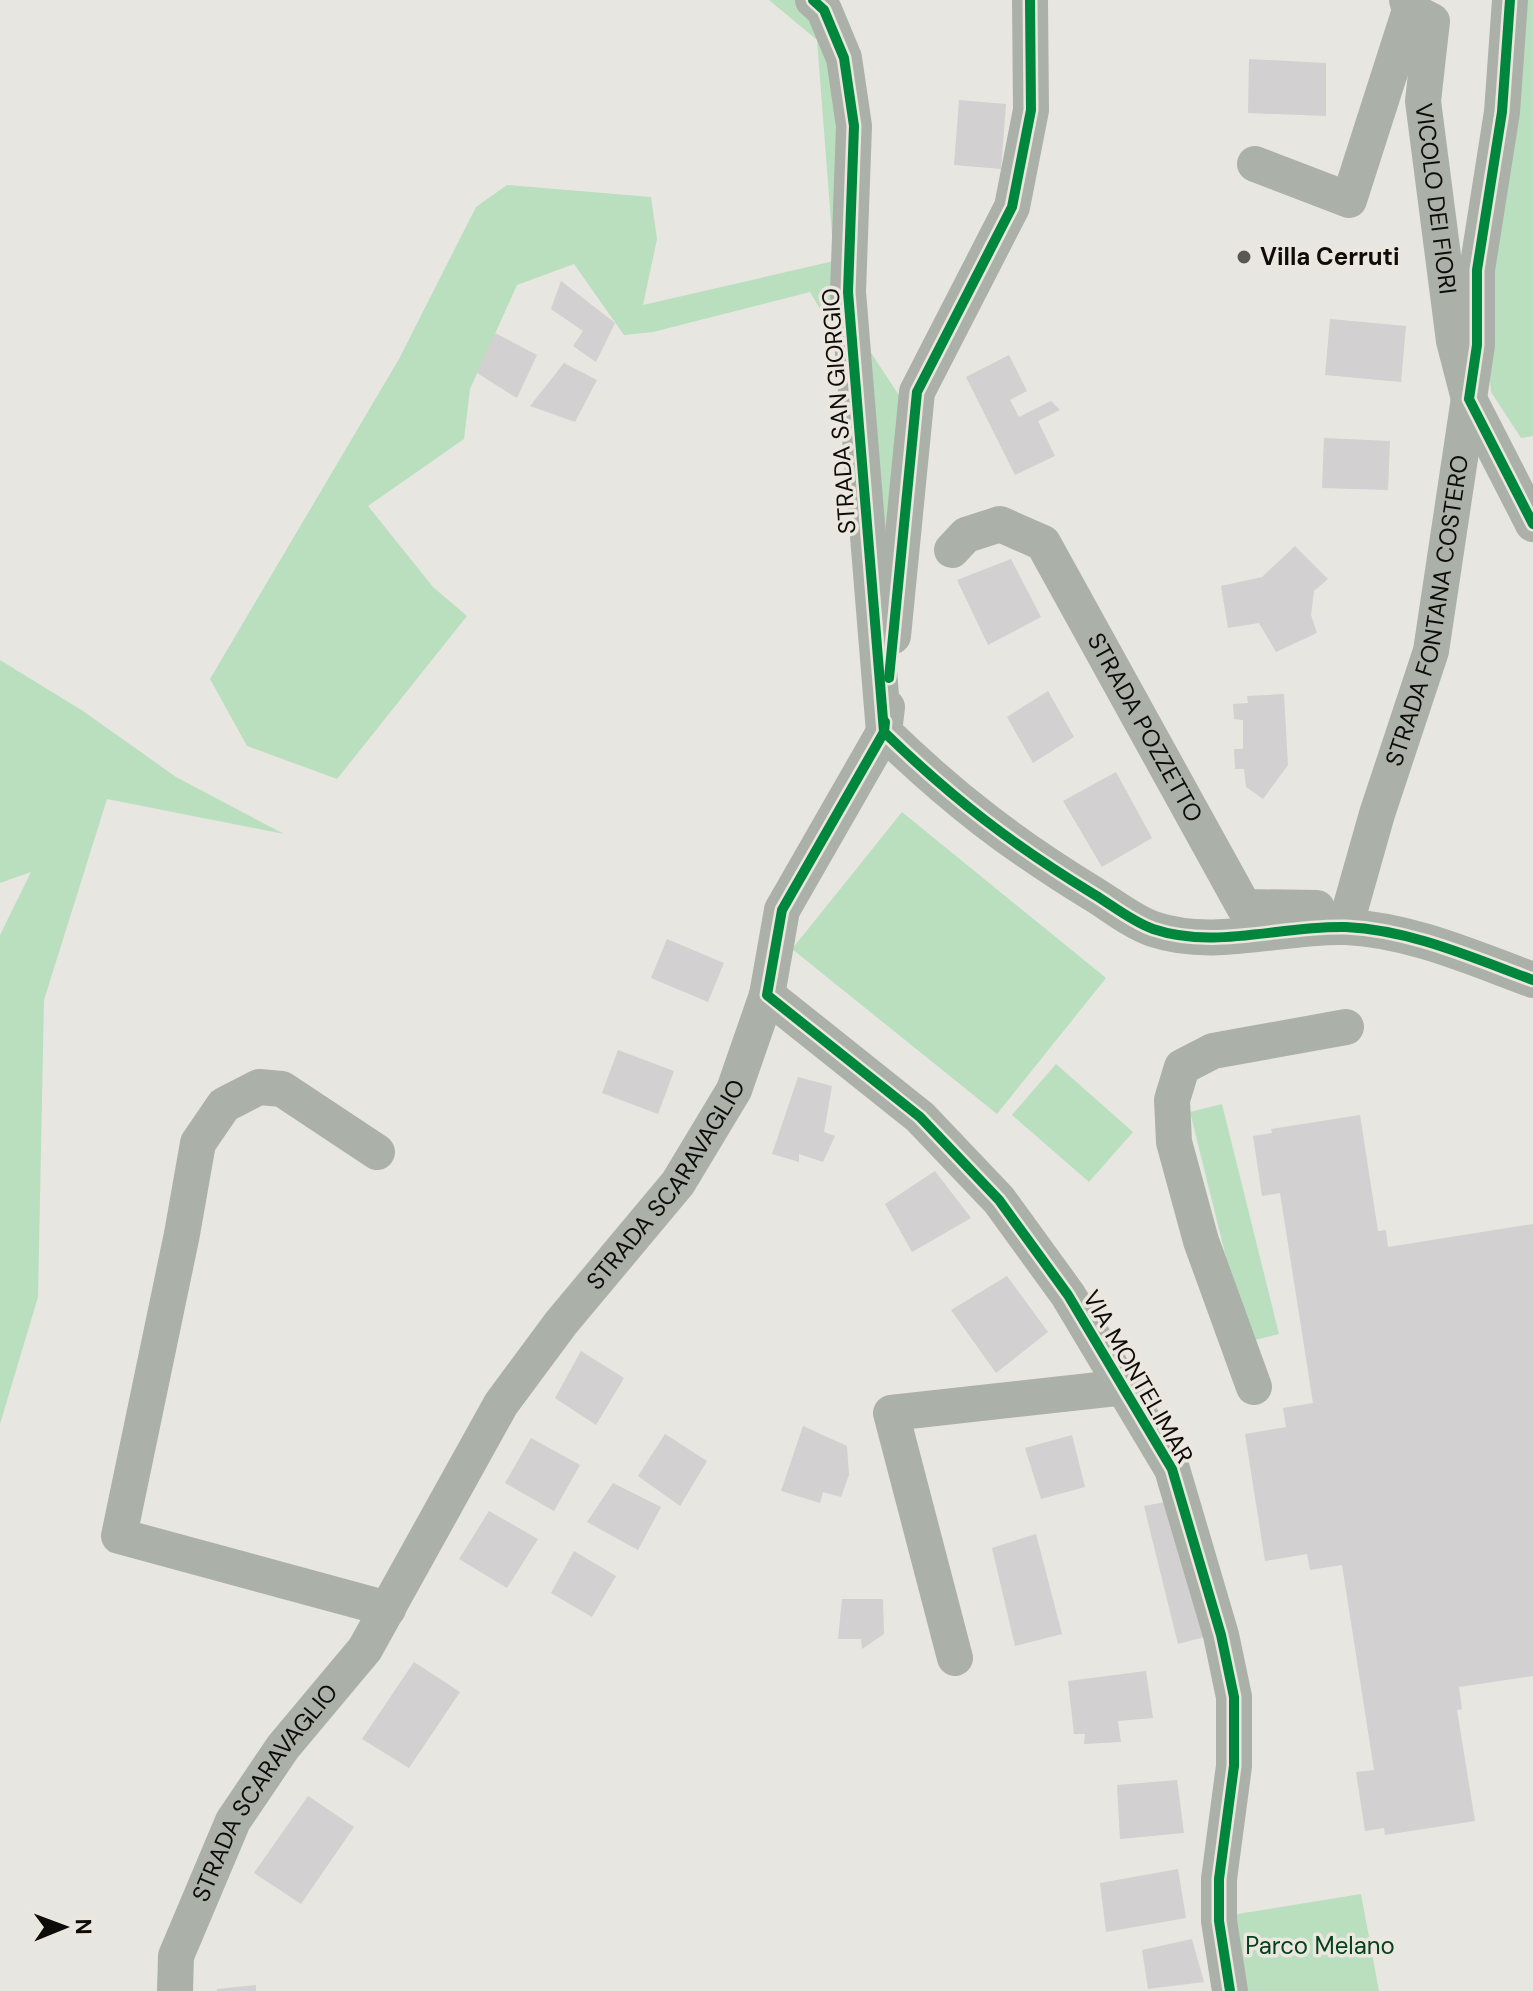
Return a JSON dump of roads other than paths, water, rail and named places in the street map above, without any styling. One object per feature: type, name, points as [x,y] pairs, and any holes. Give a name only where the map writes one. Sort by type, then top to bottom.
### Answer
[{"type":"street","name":"STRADA SAN GIORGIO","points":[[813,0],[824,10],[844,58],[854,126],[848,292],[884,732]]},
{"type":"street","points":[[884,732],[917,392],[1012,207],[1031,110],[1030,0]]},
{"type":"street","name":"STRADA FONTANA COSTERO","points":[[1345,927],[1377,814],[1431,651],[1477,345],[1477,270],[1502,112],[1510,0]]},
{"type":"street","name":"VICOLO DEI FIORI","points":[[1255,164],[1349,200],[1409,5],[1432,21],[1423,101],[1454,341],[1469,399]]},
{"type":"street","points":[[1469,399],[1533,524]]},
{"type":"street","name":"STRADA POZZETTO","points":[[952,550],[966,535],[1000,524],[1043,543],[1244,907],[1319,908],[1345,927]]},
{"type":"street","name":"STRADA POZZETTO","points":[[884,732],[945,791],[1026,853],[1151,929],[1203,938],[1345,927],[1414,939],[1533,980]]},
{"type":"street","name":"STRADA SCARAVAGLIO","points":[[175,1991],[176,1956],[233,1821],[283,1747],[365,1649],[501,1404],[561,1323],[678,1183],[734,1090],[767,995],[782,910],[884,732]]},
{"type":"street","name":"VIA MONTELIMAR","points":[[767,995],[920,1117],[999,1200],[1068,1295],[1126,1387],[1172,1469],[1221,1635],[1234,1697],[1234,1766],[1219,1879],[1219,1921],[1230,1991]]},
{"type":"street","points":[[1254,1387],[1201,1241],[1174,1142],[1172,1100],[1182,1067],[1213,1051],[1346,1027]]},
{"type":"street","points":[[377,1152],[282,1089],[259,1087],[224,1105],[198,1143],[119,1536],[388,1609]]},
{"type":"street","name":"VIA MONTELIMAR","points":[[955,1658],[891,1413],[1126,1387]]},
{"type":"place","name":"Villa Cerruti","points":[[1244,257]]},
{"type":"park label","name":"Parco Melano","points":[[1320,1946]]}]
